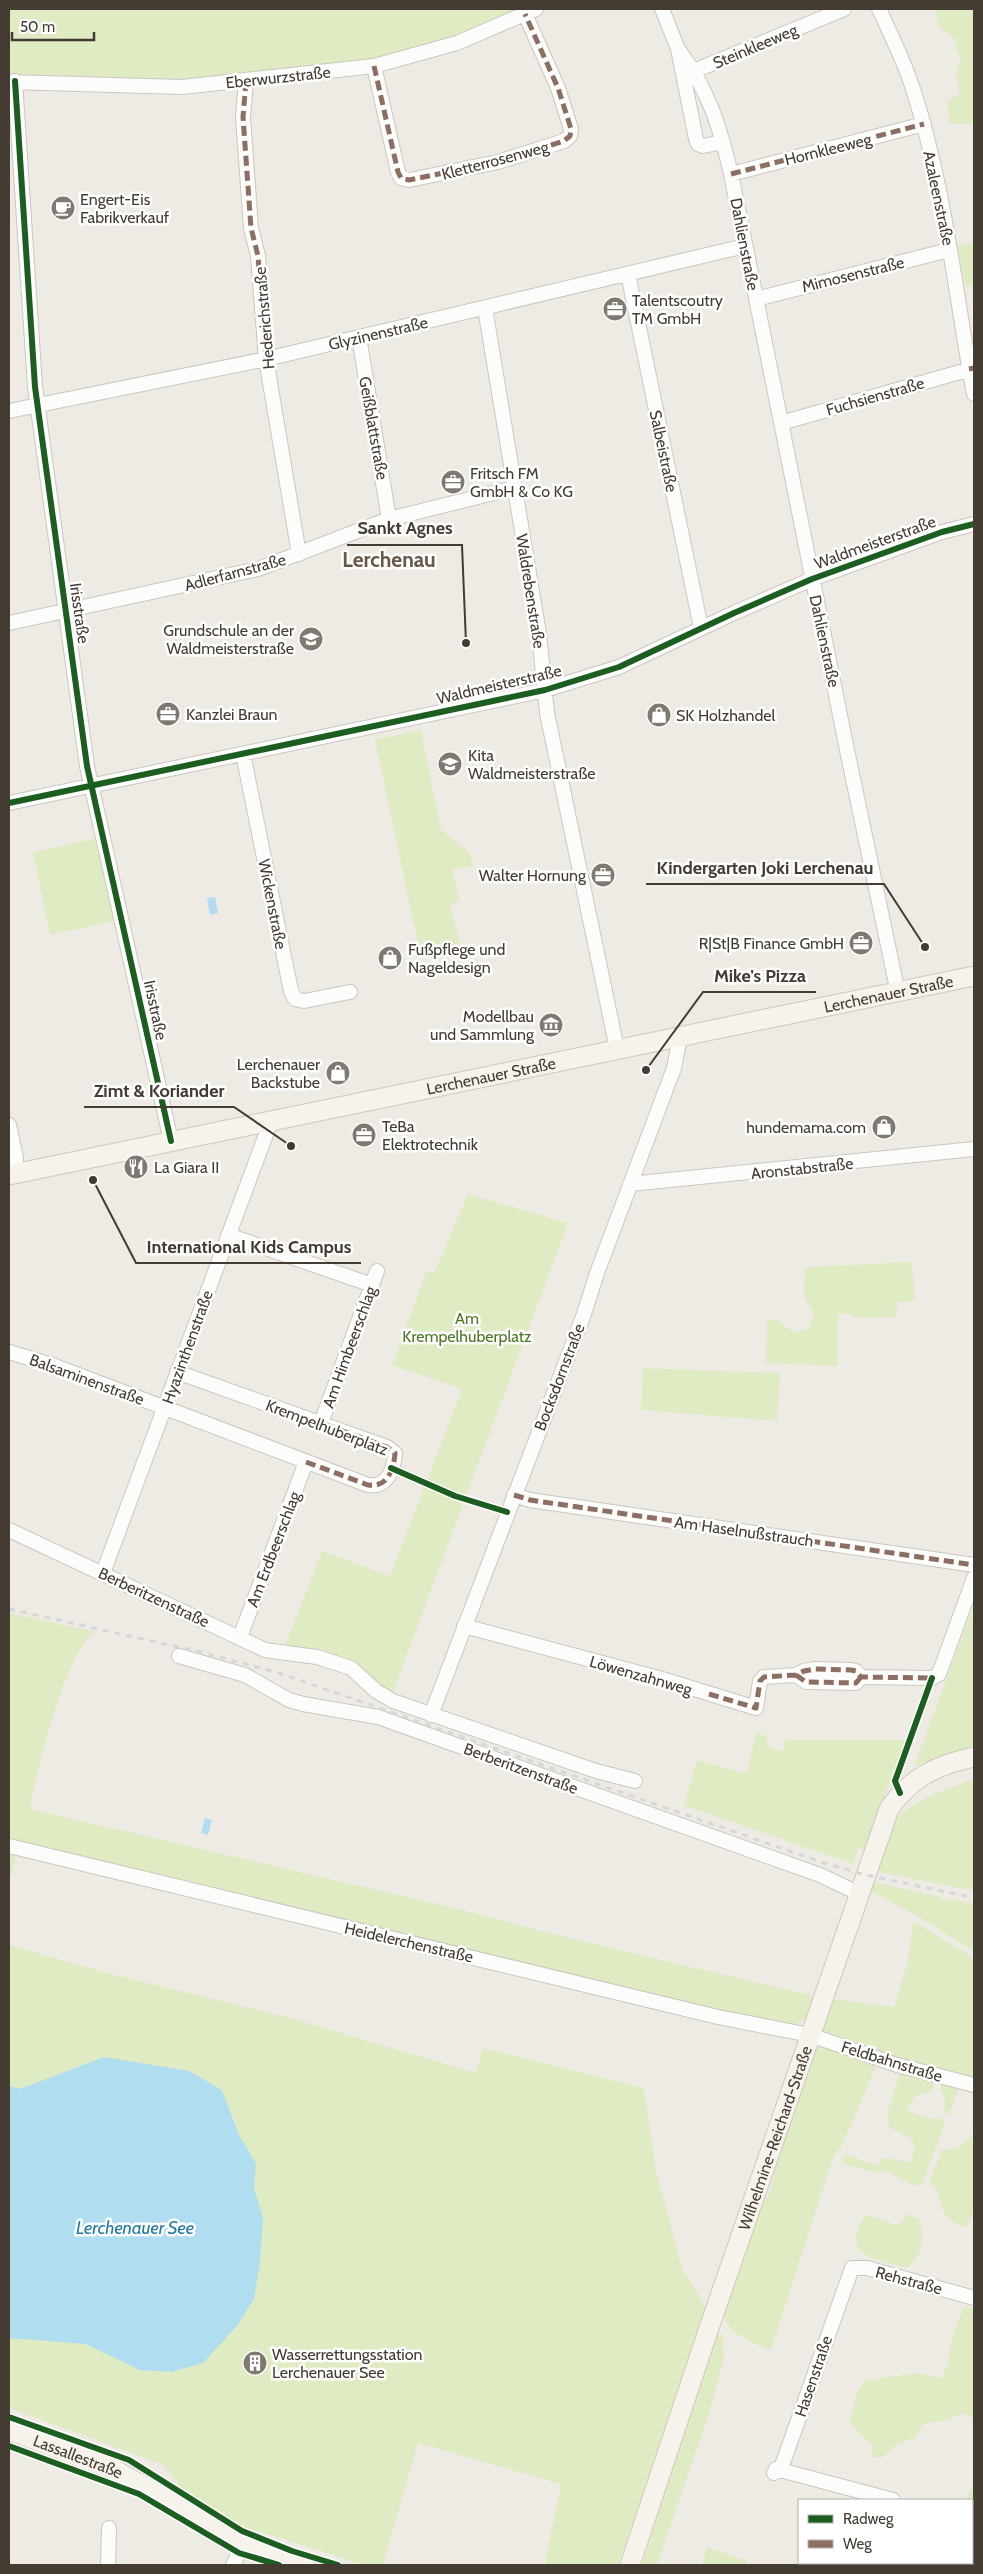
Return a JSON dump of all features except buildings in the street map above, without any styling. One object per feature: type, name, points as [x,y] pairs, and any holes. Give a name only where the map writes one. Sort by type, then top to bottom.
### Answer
[{"type":"street","name":"Dahlienstraße","points":[[662,9],[678,49],[698,144],[703,146],[723,142]]},
{"type":"street","name":"Steinkleeweg","points":[[694,71],[844,9]]},
{"type":"street","name":"Azaleenstraße","points":[[879,9],[906,68],[924,124],[972,368],[974,394]]},
{"type":"street","name":"Kletterrosenweg","points":[[374,66],[398,172],[401,178],[409,180],[474,168],[564,141],[570,136],[571,129],[530,12]]},
{"type":"street","name":"Eberwurzstraße","points":[[12,82],[182,86],[246,81],[374,66],[457,43],[530,12]]},
{"type":"street","name":"Dahlienstraße","points":[[678,49],[694,71],[714,110],[731,174],[812,579],[898,993]]},
{"type":"street","name":"Hederichstraße","points":[[246,81],[243,117],[251,228],[258,256],[266,359],[299,554]]},
{"type":"street","name":"Irisstraße","points":[[12,82],[35,386],[40,406],[87,766],[171,1142]]},
{"type":"street","name":"Hornkleeweg","points":[[731,174],[924,124]]},
{"type":"street","name":"Glyzinenstraße","points":[[9,411],[266,359],[745,246]]},
{"type":"street","name":"Mimosenstraße","points":[[756,299],[949,250]]},
{"type":"street","name":"Salbeistraße","points":[[628,274],[701,628]]},
{"type":"street","name":"Waldrebenstraße","points":[[485,308],[539,634],[547,713],[617,1049]]},
{"type":"street","name":"Geißblattstraße","points":[[359,337],[390,519]]},
{"type":"street","name":"Fuchsienstraße","points":[[782,423],[972,368]]},
{"type":"street","name":"Adlerfarnstraße","points":[[9,623],[258,569],[390,519],[514,488]]},
{"type":"street","name":"Waldmeisterstraße","points":[[9,803],[545,690],[619,666],[812,579],[942,532],[974,524]]},
{"type":"street","name":"Wickenstraße","points":[[243,754],[291,991],[295,999],[304,1001],[350,992]]},
{"type":"street","name":"Lerchenauer Straße","points":[[12,1174],[974,976]]},
{"type":"street","name":"Bocksdornstraße","points":[[431,1715],[584,1314],[674,1068],[680,1037]]},
{"type":"street","name":"Hyazinthenstraße","points":[[103,1573],[271,1121]]},
{"type":"street","points":[[9,1125],[16,1158],[12,1174]]},
{"type":"street","name":"Aronstabstraße","points":[[630,1184],[974,1149]]},
{"type":"street","points":[[228,1234],[372,1285]]},
{"type":"street","name":"Am Himbeerschlag","points":[[321,1423],[377,1270]]},
{"type":"street","name":"Balsaminenstraße","points":[[9,1352],[55,1366],[164,1408]]},
{"type":"street","name":"Krempelhuberplatz","points":[[164,1408],[368,1485],[378,1487],[385,1482],[391,1468],[394,1453],[387,1447],[177,1372]]},
{"type":"street","name":"Am Erdbeerschlag","points":[[240,1636],[306,1462]]},
{"type":"street","name":"Am Haselnußstrauch","points":[[514,1495],[530,1500],[974,1566]]},
{"type":"street","name":"Berberitzenstraße","points":[[9,1530],[240,1636],[265,1650],[317,1657],[351,1668],[376,1691],[393,1701],[596,1772],[634,1780]]},
{"type":"street","name":"Löwenzahnweg","points":[[464,1626],[662,1680],[756,1708],[760,1681],[764,1678],[796,1675],[815,1669],[856,1671],[861,1677],[932,1678],[939,1674],[974,1578]]},
{"type":"street","name":"Berberitzenstraße","points":[[179,1656],[245,1674],[289,1700],[378,1717],[820,1875],[860,1894]]},
{"type":"street","name":"Wilhelmine-Reichard-Straße","points":[[630,2565],[889,1809],[900,1793],[914,1780],[952,1762],[974,1757]]},
{"type":"street","name":"Heidelerchenstraße","points":[[9,1846],[718,2017],[810,2035]]},
{"type":"street","name":"Feldbahnstraße","points":[[810,2035],[897,2065],[974,2084]]},
{"type":"street","name":"Rehstraße","points":[[848,2274],[855,2266],[866,2268],[974,2298]]},
{"type":"street","name":"Hasenstraße","points":[[848,2274],[777,2472],[889,2499]]},
{"type":"street","name":"Lassallestraße","points":[[9,2430],[127,2476],[244,2542],[305,2565]]},
{"type":"street","points":[[108,2565],[109,2528]]},
{"type":"street","points":[[233,2565],[244,2542]]},
{"type":"green space","points":[[9,9],[525,9],[443,41],[401,53],[358,62],[315,70],[271,75],[161,79],[52,76],[9,77]]},
{"type":"green space","points":[[936,9],[974,9],[974,124],[950,124],[947,101],[960,94],[956,72],[961,61],[954,39],[938,26]]},
{"type":"green space","points":[[974,242],[974,284],[965,286],[957,246]]},
{"type":"green space","points":[[421,730],[441,830],[470,853],[473,866],[452,870],[460,901],[450,904],[460,944],[420,954],[375,740]]},
{"type":"green space","points":[[98,838],[114,921],[50,935],[33,852]]},
{"type":"green space","name":"Am Krempelhuberplatz","points":[[468,1194],[568,1223],[389,1703],[351,1670],[283,1651],[322,1551],[390,1576],[462,1389],[392,1365],[427,1270],[434,1273]]},
{"type":"green space","points":[[912,1262],[915,1301],[897,1302],[897,1317],[851,1318],[851,1314],[838,1314],[837,1366],[766,1363],[767,1320],[778,1320],[791,1330],[803,1331],[808,1329],[813,1319],[813,1313],[805,1297],[805,1267]]},
{"type":"green space","points":[[643,1368],[780,1373],[777,1421],[641,1410]]},
{"type":"green space","points":[[974,1605],[974,1747],[914,1766]]},
{"type":"green space","points":[[9,1613],[96,1632],[85,1641],[64,1684],[38,1770],[30,1809],[475,1913],[540,1931],[814,1996],[807,2016],[801,2022],[789,2027],[19,1846],[9,1884]]},
{"type":"green space","points":[[756,1732],[766,1736],[769,1746],[784,1752],[785,1740],[910,1740],[899,1769],[894,1768],[866,1851],[859,1847],[853,1864],[684,1805],[697,1760],[744,1773],[748,1768]]},
{"type":"green space","points":[[974,1778],[974,1891],[874,1871],[884,1839],[893,1823],[902,1814],[912,1806],[936,1793]]},
{"type":"green space","points":[[869,1881],[940,1897],[943,1902],[950,1899],[974,1904],[974,1952],[926,1921],[867,1889]]},
{"type":"green space","points":[[913,1921],[974,1958],[974,2080],[912,2064],[833,2037],[820,2029],[830,1999],[894,2007],[908,1961]]},
{"type":"green space","points":[[9,1945],[107,1973],[294,2019],[476,2073],[483,2048],[644,2088],[656,2170],[682,2268],[709,2313],[618,2565],[547,2565],[546,2558],[561,2484],[418,2443],[383,2565],[364,2565],[232,2523],[187,2496],[162,2464],[9,2408]]},
{"type":"green space","points":[[816,2042],[873,2061],[876,2066],[843,2144],[834,2155],[771,2350],[749,2341],[734,2332],[724,2319],[723,2311],[758,2211],[771,2191],[775,2167]]},
{"type":"green space","points":[[901,2071],[934,2082],[932,2092],[916,2095],[907,2110],[931,2119],[943,2119],[944,2126],[923,2183],[915,2186],[887,2172],[877,2173],[844,2164],[842,2158],[845,2154],[878,2166],[882,2157],[910,2163],[915,2148],[912,2139],[889,2127],[887,2113]]},
{"type":"green space","points":[[940,2084],[958,2089],[949,2115],[944,2113],[945,2102]]},
{"type":"green space","points":[[974,2134],[974,2211],[966,2228],[948,2218],[942,2209],[937,2192],[929,2183],[942,2150],[957,2148]]},
{"type":"green space","points":[[906,2214],[919,2219],[922,2234],[920,2251],[907,2268],[873,2259],[859,2248],[856,2240],[858,2229],[865,2216],[900,2224]]},
{"type":"green space","points":[[963,2307],[974,2309],[974,2432],[972,2417],[961,2413],[946,2420],[923,2424],[915,2438],[897,2444],[883,2457],[872,2457],[872,2446],[850,2424],[857,2391],[865,2381],[916,2373],[941,2379],[948,2364],[951,2341]]},
{"type":"green space","points":[[717,2334],[725,2336],[722,2344],[724,2359],[710,2411],[657,2565],[642,2565],[714,2337]]},
{"type":"green space","points":[[974,2487],[974,2514],[973,2499],[966,2499],[969,2491]]},
{"type":"green space","points":[[707,2547],[747,2561],[746,2565],[702,2565]]},
{"type":"water","points":[[215,897],[218,913],[210,915],[207,898]]},
{"type":"water","points":[[205,1818],[212,1820],[208,1835],[201,1833]]},
{"type":"water","name":"Lerchenauer See","points":[[104,2057],[189,2071],[222,2090],[239,2135],[256,2164],[254,2188],[263,2218],[260,2263],[254,2299],[237,2326],[203,2363],[171,2372],[140,2370],[86,2344],[9,2338],[9,2086],[20,2089]]},
{"type":"railway","points":[[9,1609],[201,1652],[279,1673],[824,1863],[866,1875],[974,1898]]},
{"type":"marked path","points":[[374,66],[398,172],[401,178],[409,180],[498,162],[564,141],[570,136],[571,129],[558,88],[525,14]]},
{"type":"marked path","points":[[246,81],[243,117],[251,228],[258,256],[266,359]]},
{"type":"marked path","points":[[731,174],[924,124]]},
{"type":"marked path","points":[[969,369],[974,368]]},
{"type":"marked path","points":[[306,1462],[368,1485],[380,1484],[385,1481],[393,1466],[395,1453],[387,1447],[321,1423]]},
{"type":"marked path","points":[[514,1495],[530,1500],[974,1565]]},
{"type":"marked path","points":[[709,1694],[756,1708],[760,1681],[764,1677],[796,1675],[815,1669],[851,1670],[856,1671],[861,1677],[932,1678],[931,1681]]},
{"type":"marked path","points":[[796,1675],[806,1682],[856,1683],[861,1677]]},
{"type":"cycle path","points":[[15,81],[35,387],[87,766],[171,1141]]},
{"type":"cycle path","points":[[9,803],[545,690],[619,667],[812,579],[942,532],[974,524]]},
{"type":"cycle path","points":[[391,1468],[455,1496],[507,1512]]},
{"type":"cycle path","points":[[900,1793],[895,1781],[932,1678]]},
{"type":"cycle path","points":[[9,2417],[129,2460],[242,2531],[292,2551],[338,2565]]},
{"type":"cycle path","points":[[9,2446],[139,2494],[239,2553],[279,2565]]},
{"type":"place","name":"Engert-Eis Fabrikverkauf","points":[[63,208]]},
{"type":"place","name":"Talentscoutry TM GmbH","points":[[615,309]]},
{"type":"place","name":"Fritsch FM GmbH & Co KG","points":[[453,482]]},
{"type":"place","name":"Grundschule an der Waldmeisterstraße","points":[[311,639]]},
{"type":"place","name":"Sankt Agnes","points":[[466,643]]},
{"type":"place","name":"Kanzlei Braun","points":[[168,714]]},
{"type":"place","name":"SK Holzhandel","points":[[659,715]]},
{"type":"place","name":"Kita Waldmeisterstraße","points":[[450,764]]},
{"type":"place","name":"Walter Hornung","points":[[603,875]]},
{"type":"place","name":"R|St|B Finance GmbH","points":[[861,943]]},
{"type":"place","name":"Kindergarten Joki Lerchenau","points":[[925,947]]},
{"type":"place","name":"Fußpflege und Nageldesign","points":[[390,958]]},
{"type":"place","name":"Modellbau und Sammlung","points":[[551,1025]]},
{"type":"place","name":"Mike's Pizza","points":[[646,1070]]},
{"type":"place","name":"Lerchenauer Backstube","points":[[338,1073]]},
{"type":"place","name":"hundemama.com","points":[[884,1127]]},
{"type":"place","name":"TeBa Elektrotechnik","points":[[364,1135]]},
{"type":"place","name":"Zimt & Koriander","points":[[291,1146]]},
{"type":"place","name":"La Giara II","points":[[136,1167]]},
{"type":"place","name":"International Kids Campus","points":[[93,1180]]},
{"type":"place","name":"Wasserrettungsstation Lerchenauer See","points":[[255,2363]]},
{"type":"district","name":"Lerchenau","points":[[389,560]]}]
